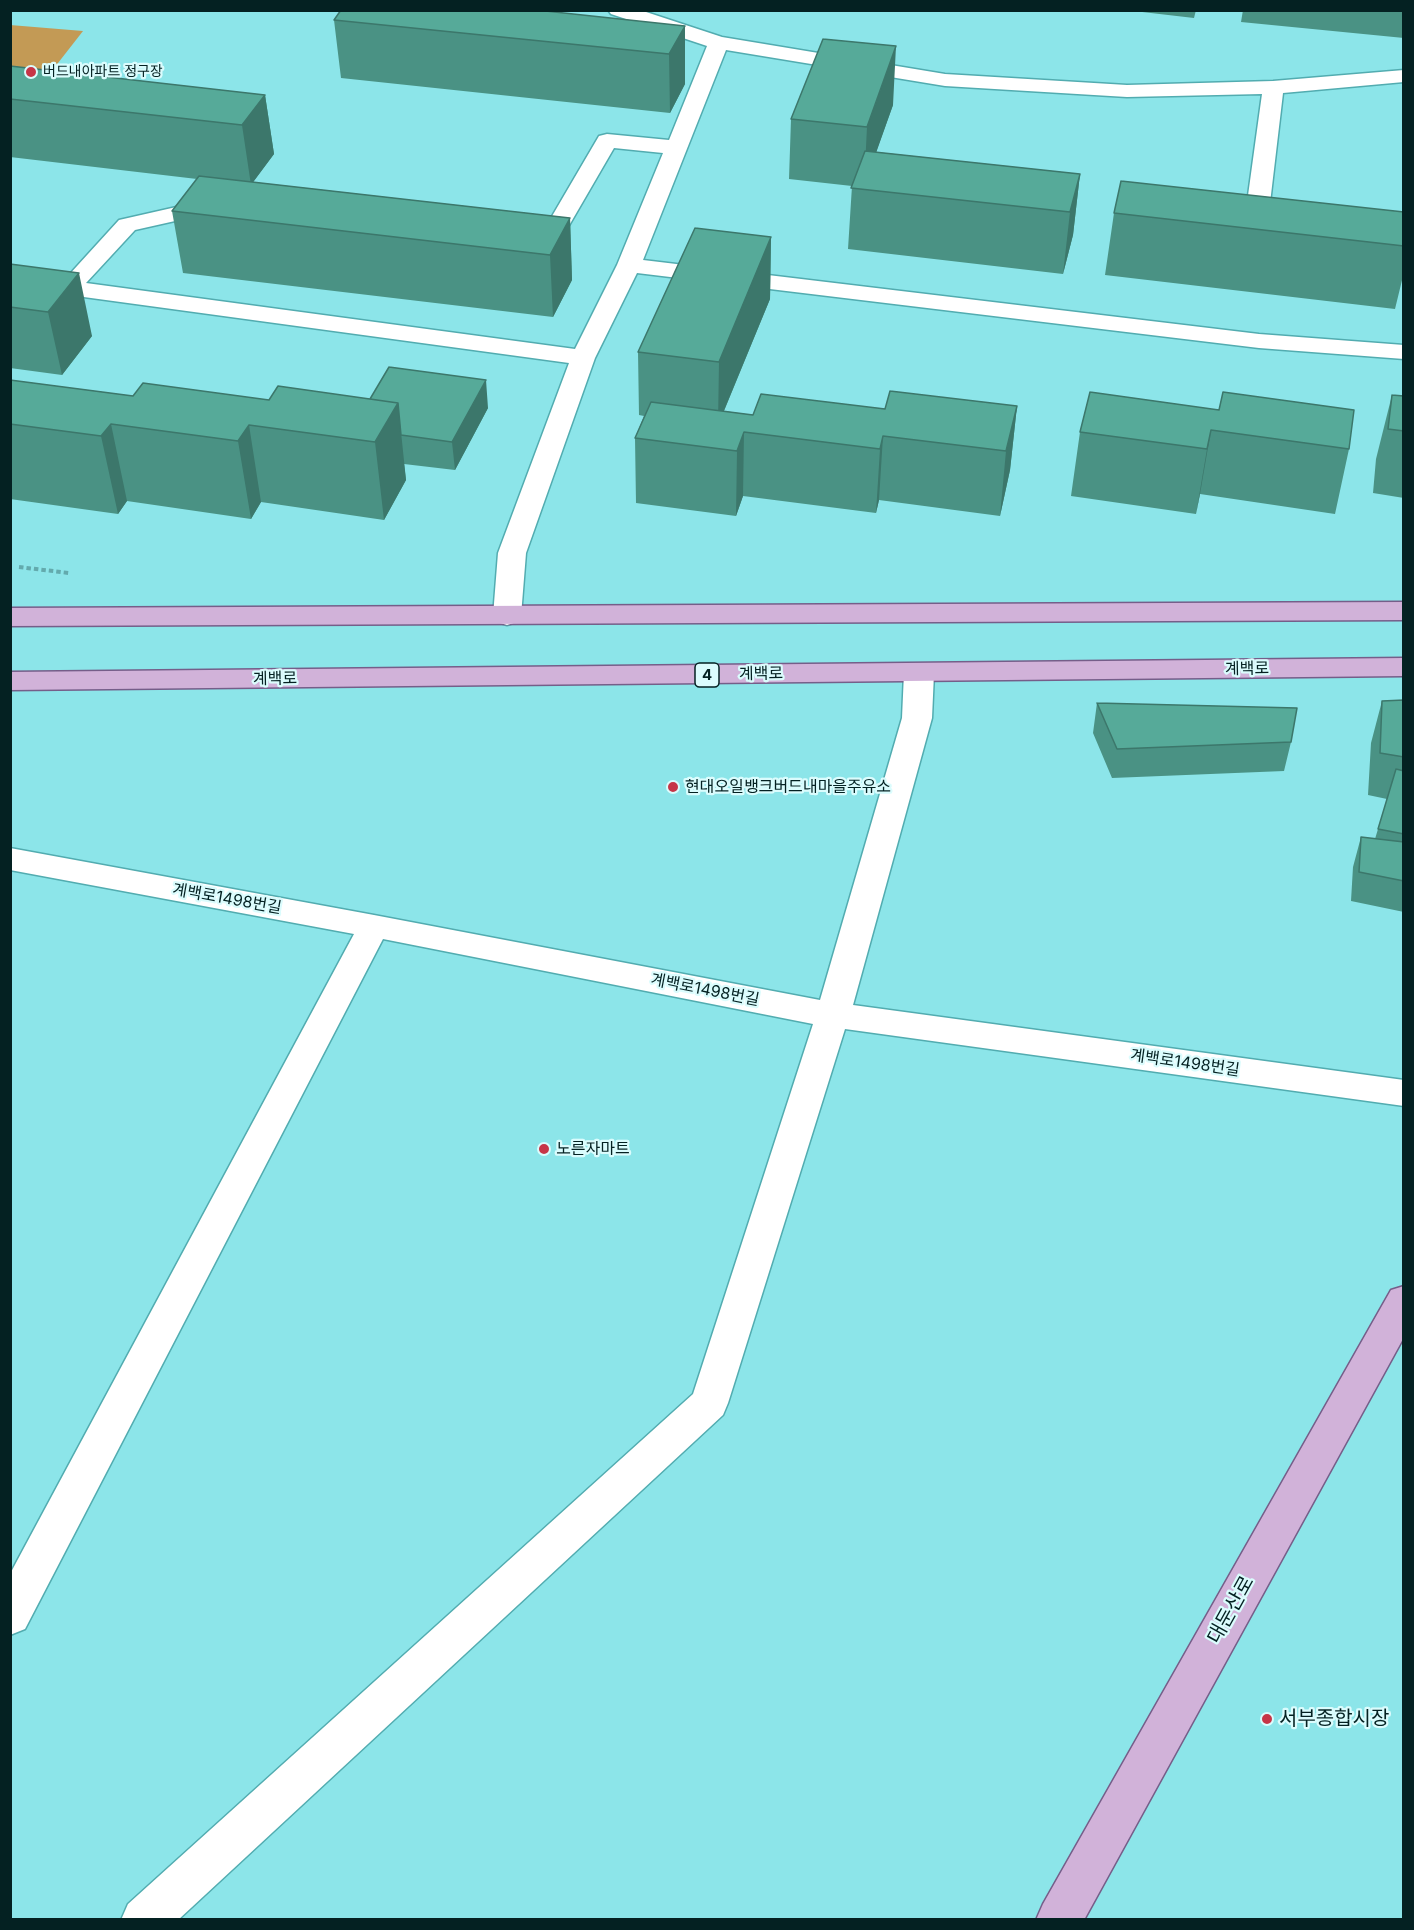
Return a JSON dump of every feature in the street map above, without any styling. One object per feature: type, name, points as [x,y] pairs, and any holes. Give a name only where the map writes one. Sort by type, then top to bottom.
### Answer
[{"type":"main road","points":[[10,617],[1404,611]]},
{"type":"main road","name":"계백로","points":[[10,681],[1404,668]]},
{"type":"main road","name":"대둔산로","points":[[1059,1920],[1404,1300]]},
{"type":"street","points":[[618,10],[719,43],[945,80],[1127,91],[1273,87],[1404,76]]},
{"type":"street","points":[[507,616],[512,553],[583,358],[629,265],[719,43]]},
{"type":"street","points":[[1273,87],[1254,239],[1277,242]]},
{"type":"street","points":[[513,238],[548,243],[607,141],[678,148]]},
{"type":"street","points":[[240,204],[229,202],[127,225],[69,288],[583,358]]},
{"type":"street","points":[[629,265],[1259,341],[1404,352]]},
{"type":"street","points":[[144,1920],[709,1403],[833,1015],[917,718],[919,673]]},
{"type":"street","name":"계백로1498번길","points":[[10,860],[374,926],[833,1015],[1404,1093]]},
{"type":"street","points":[[10,1616],[374,926]]},
{"type":"shaded area","name":"버드내아파트 정구장","points":[[10,25],[83,31],[19,113],[11,112]]},
{"type":"building","points":[[341,10],[536,10],[685,26],[669,54],[334,20]]},
{"type":"building","points":[[823,39],[896,46],[867,127],[791,119]]},
{"type":"building","points":[[10,66],[265,95],[242,125],[10,99]]},
{"type":"building","points":[[865,151],[1080,174],[1070,212],[851,188]]},
{"type":"building","points":[[199,176],[570,218],[550,255],[172,211]]},
{"type":"building","points":[[1121,181],[1404,212],[1404,246],[1114,213]]},
{"type":"building","points":[[695,228],[771,237],[719,362],[638,352]]},
{"type":"building","points":[[10,264],[79,273],[48,312],[10,307]]},
{"type":"building","points":[[389,367],[486,380],[452,442],[401,435],[398,403],[370,399]]},
{"type":"building","points":[[10,380],[133,396],[143,383],[269,400],[278,386],[398,403],[375,442],[249,425],[238,441],[111,424],[101,436],[10,424]]},
{"type":"building","points":[[890,391],[1017,406],[1006,451],[883,436],[880,449],[744,432],[737,451],[635,438],[651,402],[753,415],[761,394],[885,409]]},
{"type":"building","points":[[1090,392],[1219,410],[1223,392],[1354,410],[1349,449],[1211,430],[1207,449],[1080,432]]},
{"type":"building","points":[[1392,395],[1404,396],[1404,431],[1388,429]]},
{"type":"building","points":[[1404,700],[1404,757],[1380,753],[1382,701]]},
{"type":"building","points":[[1097,703],[1297,708],[1291,742],[1117,749]]},
{"type":"building","points":[[1396,769],[1404,771],[1404,834],[1378,829]]},
{"type":"building","points":[[1361,837],[1404,842],[1404,881],[1359,872]]},
{"type":"place","name":"버드내아파트 정구장","points":[[31,72]]},
{"type":"place","name":"현대오일뱅크버드내마을주유소","points":[[673,787]]},
{"type":"place","name":"노른자마트","points":[[544,1149]]},
{"type":"place","name":"서부종합시장","points":[[1267,1719]]}]
